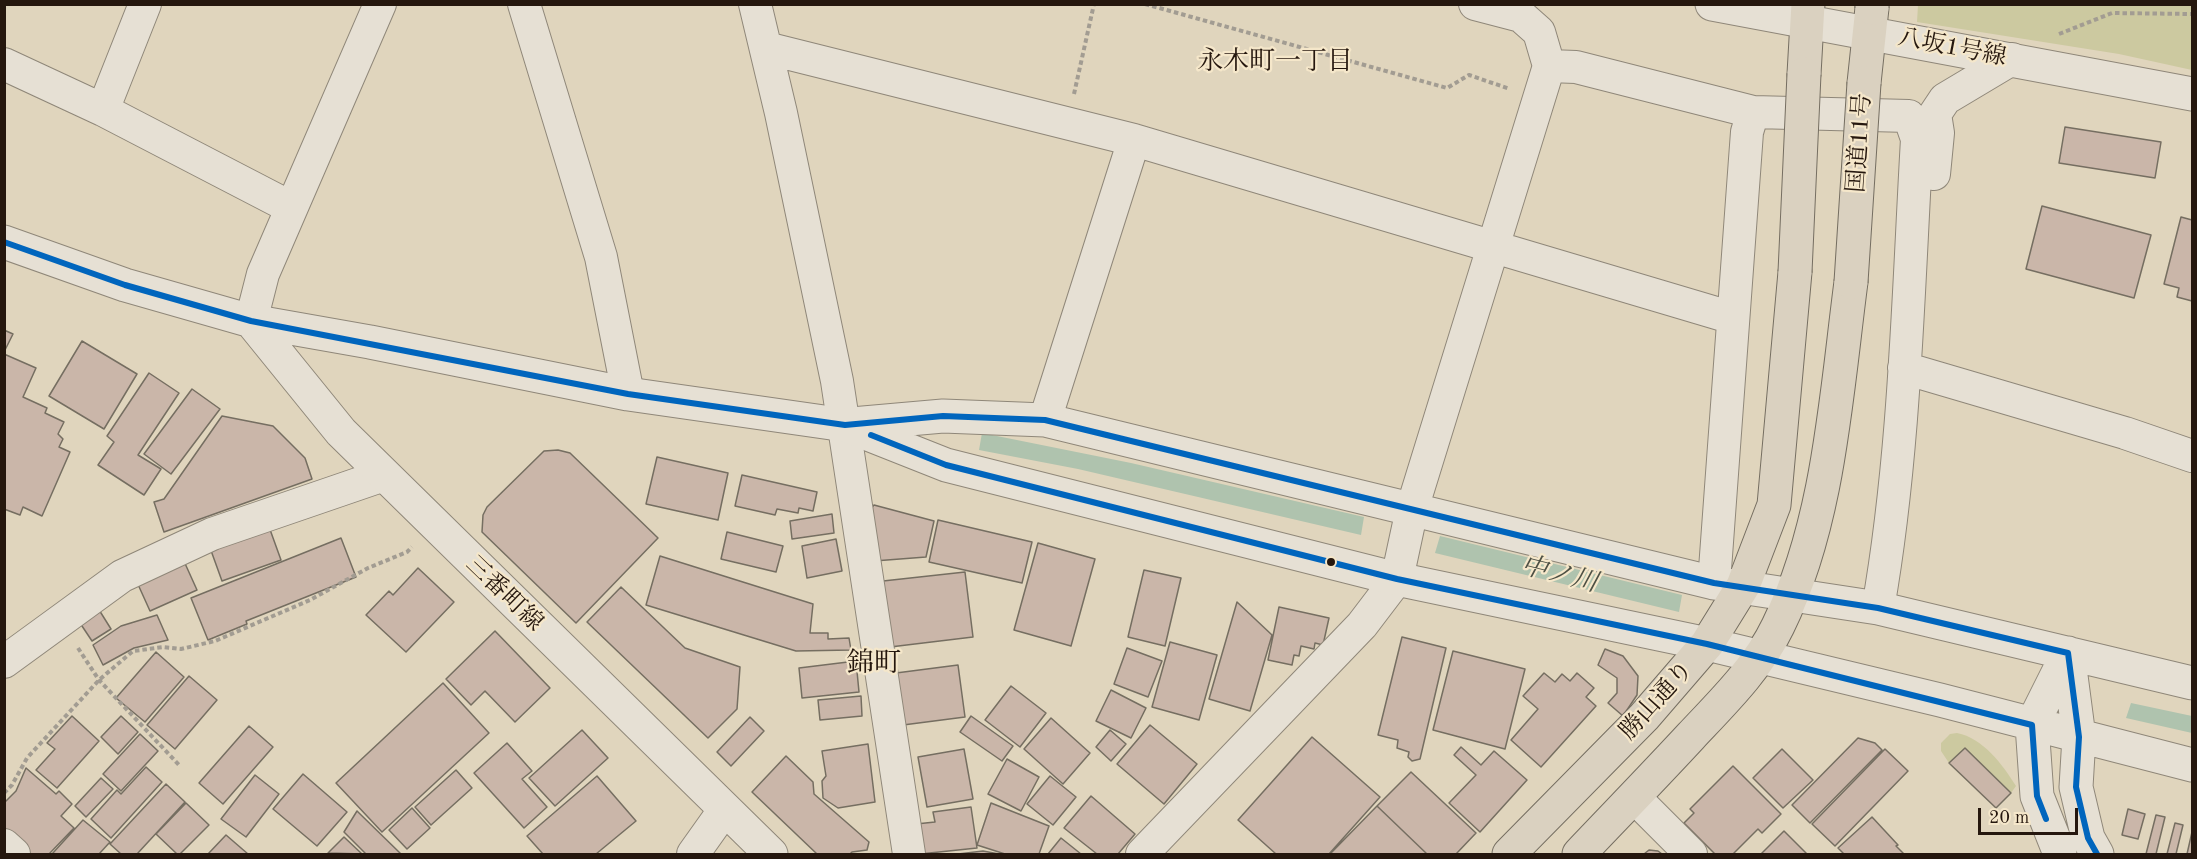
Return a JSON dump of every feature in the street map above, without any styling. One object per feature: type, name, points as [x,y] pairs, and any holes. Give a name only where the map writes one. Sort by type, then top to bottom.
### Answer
[{"type":"highway","name":"勝山通り","points":[[1509,855],[1644,717],[1707,644],[1728,584],[1774,505],[1796,272],[1808,14]]},
{"type":"highway","name":"国道11号","points":[[1851,282],[1864,83],[1871,15]]},
{"type":"highway","name":"勝山通り","points":[[1579,855],[1726,699],[1759,658],[1778,628],[1792,593],[1821,500],[1851,282]]},
{"type":"street","points":[[103,111],[145,4]]},
{"type":"street","points":[[251,321],[263,274],[290,207],[380,4]]},
{"type":"street","points":[[524,4],[601,257],[628,394]]},
{"type":"street","points":[[755,4],[845,425],[909,855]]},
{"type":"street","points":[[1154,851],[1362,625],[1397,579],[1412,509],[1549,66],[1539,32],[1521,16],[1475,4]]},
{"type":"street","name":"八坂1号線","points":[[1712,4],[1808,14],[1871,15],[2012,60],[2193,94]]},
{"type":"street","points":[[766,48],[1134,140],[1733,318]]},
{"type":"street","points":[[1913,206],[1934,180],[1938,133],[1935,114],[1945,99],[2012,60]]},
{"type":"street","points":[[4,64],[103,111],[290,207]]},
{"type":"street","points":[[1549,66],[1575,67],[1753,112],[1909,116],[1917,139],[1904,368],[1888,555],[1878,608]]},
{"type":"street","points":[[1728,584],[1733,318],[1747,132],[1753,112]]},
{"type":"street","points":[[1045,420],[1134,140]]},
{"type":"street","points":[[4,242],[125,285],[251,321],[370,342],[628,394],[845,425],[943,416],[1045,420],[1728,584],[1878,608],[2193,683]]},
{"type":"street","name":"三番町線","points":[[251,321],[341,432],[771,855]]},
{"type":"street","points":[[1904,368],[2125,433],[2193,456]]},
{"type":"street","points":[[845,425],[946,465],[1397,579],[1707,644],[1941,700],[2193,765]]},
{"type":"street","points":[[4,662],[122,576],[212,534],[384,475]]},
{"type":"street","points":[[2060,855],[2037,796],[2032,725],[2068,653]]},
{"type":"street","points":[[2068,653],[2079,737],[2076,787],[2088,838],[2097,855]]},
{"type":"street","points":[[1634,797],[1691,855]]},
{"type":"street","points":[[693,855],[725,809]]},
{"type":"street","points":[[4,845],[14,855]]},
{"type":"path","points":[[1068,124],[1094,4]]},
{"type":"path","points":[[1145,4],[1447,88],[1469,75],[1539,99]]},
{"type":"path","points":[[2052,37],[2112,13],[2193,14]]},
{"type":"path","points":[[4,793],[27,758],[99,680],[133,651],[163,647],[181,649],[215,641],[310,600],[368,568],[407,552],[433,524]]},
{"type":"path","points":[[59,621],[99,680],[179,765]]},
{"type":"shaded area","points":[[1918,5],[2192,5],[2192,70],[2119,54],[1917,22]]},
{"type":"shaded area","points":[[1957,733],[1984,746],[1998,761],[2016,786],[2011,793],[1965,748],[1949,763],[1941,751],[1941,743],[1950,734]]},
{"type":"water","points":[[982,433],[1131,463],[1364,517],[1361,535],[1078,469],[979,450]]},
{"type":"water","name":"中ノ川","points":[[1440,536],[1682,595],[1679,612],[1435,553]]},
{"type":"water","points":[[2131,703],[2192,716],[2192,733],[2126,718]]},
{"type":"building","points":[[2065,127],[2161,142],[2155,178],[2059,163]]},
{"type":"building","points":[[2042,206],[2151,235],[2134,298],[2026,269]]},
{"type":"building","points":[[2181,217],[2192,220],[2192,301],[2177,297],[2179,288],[2164,284]]},
{"type":"building","points":[[4,330],[13,334],[4,352]]},
{"type":"building","points":[[82,341],[137,374],[104,429],[49,396]]},
{"type":"building","points":[[4,354],[36,368],[23,397],[47,408],[45,413],[64,422],[58,434],[63,439],[59,447],[70,452],[42,516],[23,507],[20,515],[4,509]]},
{"type":"building","points":[[149,373],[179,393],[138,455],[161,469],[144,495],[98,465],[114,442],[107,436]]},
{"type":"building","points":[[192,389],[220,409],[171,474],[144,454]]},
{"type":"building","points":[[222,416],[273,426],[305,458],[312,479],[164,532],[154,502],[164,499]]},
{"type":"building","points":[[558,450],[570,453],[658,538],[576,623],[482,532],[483,515],[487,507],[544,451]]},
{"type":"building","points":[[657,457],[728,473],[718,520],[646,504]]},
{"type":"building","points":[[742,475],[817,492],[813,511],[799,508],[798,513],[777,509],[775,515],[735,506]]},
{"type":"building","points":[[874,505],[934,521],[926,557],[874,561],[869,511]]},
{"type":"building","points":[[832,514],[834,533],[792,539],[790,521]]},
{"type":"building","points":[[938,520],[1032,542],[1022,583],[929,562]]},
{"type":"building","points":[[268,524],[281,560],[222,581],[209,545]]},
{"type":"building","points":[[727,532],[783,546],[776,572],[721,559]]},
{"type":"building","points":[[341,538],[356,577],[246,621],[247,624],[208,640],[191,598]]},
{"type":"building","points":[[836,539],[842,571],[807,578],[802,546]]},
{"type":"building","points":[[1038,543],[1095,559],[1071,646],[1014,630]]},
{"type":"building","points":[[660,556],[813,604],[810,633],[828,633],[828,639],[849,638],[851,650],[796,651],[646,605]]},
{"type":"building","points":[[183,559],[197,590],[150,611],[136,580]]},
{"type":"building","points":[[418,568],[454,602],[406,652],[366,615],[389,591],[393,595]]},
{"type":"building","points":[[1144,570],[1181,578],[1165,646],[1128,637]]},
{"type":"building","points":[[965,572],[973,637],[890,647],[883,581]]},
{"type":"building","points":[[621,587],[685,648],[740,667],[737,709],[708,738],[587,622]]},
{"type":"building","points":[[1237,602],[1272,635],[1250,711],[1209,699]]},
{"type":"building","points":[[96,605],[111,629],[92,641],[76,617]]},
{"type":"building","points":[[1279,607],[1329,618],[1323,645],[1315,643],[1314,649],[1301,646],[1299,656],[1294,655],[1292,665],[1268,660]]},
{"type":"building","points":[[157,615],[168,640],[134,648],[103,665],[93,645],[121,626]]},
{"type":"building","points":[[495,631],[550,688],[515,722],[485,691],[471,705],[446,679]]},
{"type":"building","points":[[1402,637],[1446,648],[1420,759],[1412,761],[1408,757],[1409,752],[1397,748],[1398,740],[1378,735]]},
{"type":"building","points":[[1170,642],[1217,655],[1199,720],[1152,707]]},
{"type":"building","points":[[1127,648],[1162,661],[1148,697],[1114,684]]},
{"type":"building","points":[[1605,649],[1623,656],[1638,676],[1637,695],[1623,716],[1608,703],[1617,693],[1617,678],[1598,665]]},
{"type":"building","points":[[1453,651],[1525,669],[1505,749],[1433,730]]},
{"type":"building","points":[[156,652],[184,677],[145,722],[116,698]]},
{"type":"building","points":[[856,661],[859,692],[802,698],[799,668]]},
{"type":"building","points":[[958,665],[965,717],[903,725],[896,673]]},
{"type":"building","points":[[1544,673],[1555,682],[1562,674],[1570,681],[1577,673],[1594,688],[1586,697],[1596,706],[1541,767],[1511,740],[1538,709],[1523,696]]},
{"type":"building","points":[[189,676],[217,700],[175,749],[147,725]]},
{"type":"building","points":[[443,683],[489,733],[382,832],[336,783]]},
{"type":"building","points":[[1011,686],[1046,713],[1020,747],[985,720]]},
{"type":"building","points":[[1111,690],[1146,708],[1131,738],[1096,721]]},
{"type":"building","points":[[861,696],[862,716],[820,720],[818,700]]},
{"type":"building","points":[[72,716],[99,741],[57,788],[36,770],[55,749],[47,743]]},
{"type":"building","points":[[121,716],[138,732],[118,754],[101,737]]},
{"type":"building","points":[[971,716],[1013,746],[1002,761],[960,732]]},
{"type":"building","points":[[750,717],[764,731],[731,766],[717,752]]},
{"type":"building","points":[[1051,718],[1090,753],[1063,784],[1024,749]]},
{"type":"building","points":[[1150,725],[1197,764],[1164,804],[1117,764]]},
{"type":"building","points":[[249,726],[273,747],[223,804],[199,783]]},
{"type":"building","points":[[582,730],[608,758],[555,806],[529,778]]},
{"type":"building","points":[[1110,730],[1126,744],[1111,761],[1096,747]]},
{"type":"building","points":[[140,734],[158,751],[121,791],[103,774]]},
{"type":"building","points":[[1312,737],[1380,797],[1329,854],[1276,854],[1238,820]]},
{"type":"building","points":[[1858,738],[1875,743],[1882,750],[1810,823],[1792,805]]},
{"type":"building","points":[[507,743],[532,771],[522,779],[547,807],[524,828],[474,773]]},
{"type":"building","points":[[868,744],[875,802],[838,808],[823,798],[822,781],[826,776],[822,751]]},
{"type":"building","points":[[1461,747],[1481,765],[1494,751],[1527,780],[1480,832],[1449,803],[1476,775],[1454,755]]},
{"type":"building","points":[[1965,748],[2011,793],[1996,808],[1949,763]]},
{"type":"building","points":[[964,749],[973,799],[927,807],[918,757]]},
{"type":"building","points":[[1782,749],[1813,780],[1783,808],[1753,778]]},
{"type":"building","points":[[1885,749],[1908,771],[1835,846],[1812,824]]},
{"type":"building","points":[[786,756],[813,782],[814,794],[869,842],[867,850],[850,854],[817,854],[752,792]]},
{"type":"building","points":[[1007,759],[1039,777],[1021,811],[988,794]]},
{"type":"building","points":[[1733,766],[1781,814],[1762,833],[1758,829],[1733,854],[1715,854],[1684,823],[1694,813],[1690,809]]},
{"type":"building","points":[[146,767],[162,782],[111,838],[91,819],[117,790],[121,794]]},
{"type":"building","points":[[26,768],[56,794],[59,791],[72,804],[61,816],[74,828],[49,854],[27,854],[4,834],[4,803],[16,791]]},
{"type":"building","points":[[456,770],[472,788],[431,825],[415,807]]},
{"type":"building","points":[[1411,772],[1476,833],[1456,854],[1427,854],[1377,806]]},
{"type":"building","points":[[303,774],[347,812],[317,846],[273,809]]},
{"type":"building","points":[[255,775],[279,794],[246,837],[221,819]]},
{"type":"building","points":[[597,776],[636,821],[596,854],[543,854],[527,836]]},
{"type":"building","points":[[1050,776],[1076,797],[1053,825],[1027,804]]},
{"type":"building","points":[[101,778],[113,789],[86,817],[75,806]]},
{"type":"building","points":[[166,784],[185,802],[137,854],[121,854],[110,844]]},
{"type":"building","points":[[1091,796],[1135,834],[1118,854],[1097,854],[1064,828]]},
{"type":"building","points":[[186,803],[209,825],[180,854],[177,854],[156,834]]},
{"type":"building","points":[[991,803],[1049,826],[1039,854],[1005,854],[977,845]]},
{"type":"building","points":[[1377,806],[1427,854],[1330,854]]},
{"type":"building","points":[[971,807],[977,848],[920,854],[916,824],[935,822],[933,812]]},
{"type":"building","points":[[412,808],[430,828],[407,849],[389,830]]},
{"type":"building","points":[[2128,809],[2145,814],[2138,839],[2122,835]]},
{"type":"building","points":[[357,811],[401,854],[366,854],[344,832]]},
{"type":"building","points":[[2156,815],[2165,817],[2156,854],[2146,854]]},
{"type":"building","points":[[1872,817],[1904,854],[1844,854],[1838,848]]},
{"type":"building","points":[[83,820],[110,842],[99,854],[52,854]]},
{"type":"building","points":[[2175,823],[2183,825],[2176,854],[2167,854]]},
{"type":"building","points":[[1784,831],[1807,854],[1761,854]]},
{"type":"building","points":[[2192,832],[2192,854],[2187,854]]},
{"type":"building","points":[[226,835],[248,854],[208,854]]},
{"type":"building","points":[[344,837],[362,854],[328,853]]},
{"type":"building","points":[[1061,838],[1081,854],[1048,854]]},
{"type":"building","points":[[1649,850],[1658,851],[1662,854],[1644,854]]},
{"type":"building","points":[[983,851],[999,854],[958,854]]},
{"type":"transit line","points":[[4,242],[125,285],[251,321],[628,394],[845,425],[943,416],[1045,420],[1714,583],[1878,608],[2068,653],[2079,737],[2076,787],[2088,838],[2097,854]]},
{"type":"transit line","points":[[871,435],[946,465],[1397,579],[1707,644],[2032,725],[2037,796],[2046,819]]},
{"type":"district","name":"永木町一丁目","points":[[1275,62]]},
{"type":"district","name":"錦町","points":[[874,664]]}]
